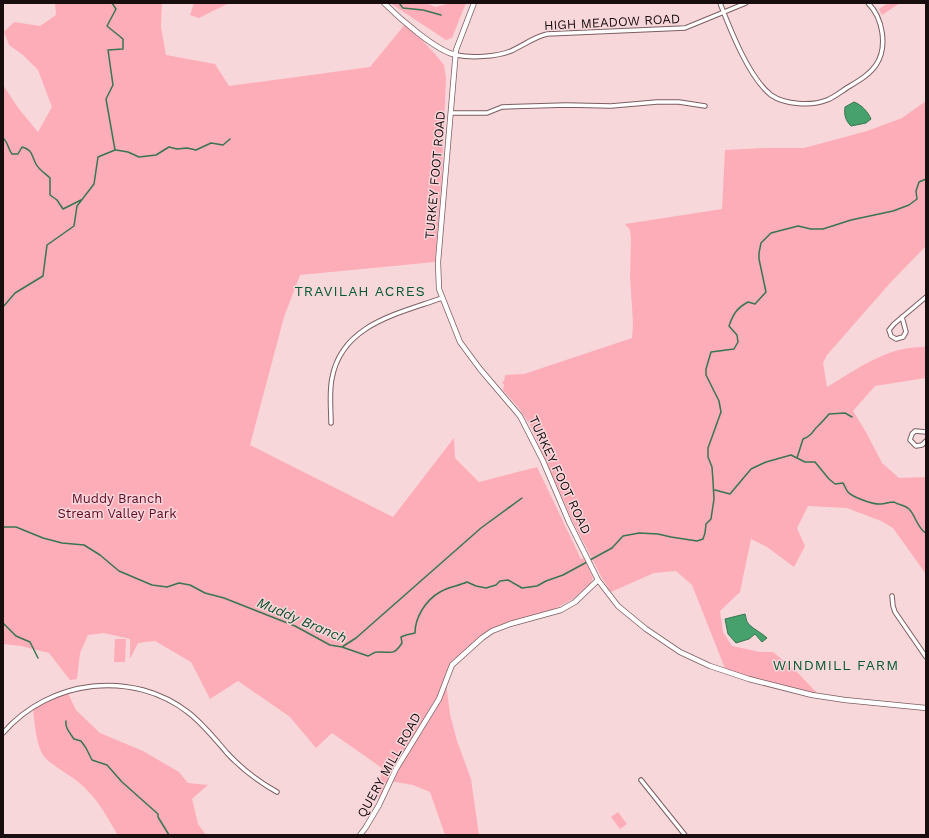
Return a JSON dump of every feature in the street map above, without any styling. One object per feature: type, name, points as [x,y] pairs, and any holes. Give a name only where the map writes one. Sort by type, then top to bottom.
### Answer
[{"type":"street","points":[[384,3],[398,17],[444,51],[456,55]]},
{"type":"street","name":"TURKEY FOOT ROAD","points":[[474,3],[456,47],[438,262],[438,280],[442,298],[454,329],[465,349],[480,369],[520,416],[569,522],[598,580],[618,606],[646,629],[680,652],[710,666],[749,679],[812,695],[844,700],[926,708]]},
{"type":"street","points":[[720,3],[745,60],[763,87],[772,95],[784,101],[802,104],[827,100],[860,80],[877,64],[883,39],[880,23],[876,14],[868,3]]},
{"type":"street","name":"HIGH MEADOW ROAD","points":[[456,55],[467,57],[499,55],[511,51],[537,37],[547,34],[685,28],[746,3]]},
{"type":"street","points":[[451,113],[487,113],[502,107],[559,105],[611,106],[657,102],[679,102],[705,106]]},
{"type":"street","points":[[902,317],[906,332],[903,337],[896,339],[891,336],[889,330],[894,324],[902,317],[926,297]]},
{"type":"street","points":[[331,424],[330,389],[332,377],[338,358],[352,339],[368,327],[382,320],[442,298]]},
{"type":"street","points":[[926,432],[915,432],[912,434],[910,440],[916,446],[922,445],[926,440]]},
{"type":"street","name":"QUERY MILL ROAD","points":[[360,835],[379,805],[396,769],[441,695],[452,665],[492,631],[510,624],[561,610],[575,602],[598,580]]},
{"type":"street","points":[[892,596],[893,606],[896,612],[926,657]]},
{"type":"street","points":[[3,733],[33,706],[71,690],[98,685],[116,685],[134,688],[157,695],[180,706],[206,728],[239,764],[266,786],[277,792]]},
{"type":"street","points":[[641,780],[685,835]]},
{"type":"green space","name":"Muddy Branch Stream Valley Park","points":[[55,3],[162,3],[161,27],[166,55],[215,64],[229,86],[370,67],[406,23],[444,65],[446,78],[442,173],[435,262],[300,275],[284,317],[250,445],[393,517],[454,438],[455,458],[479,482],[537,467],[581,559],[584,558],[593,578],[590,584],[573,599],[547,613],[480,637],[450,663],[445,675],[450,714],[457,741],[471,779],[479,835],[445,835],[430,792],[413,785],[390,781],[379,805],[378,792],[382,768],[332,733],[316,748],[290,717],[238,681],[210,699],[191,662],[155,641],[138,643],[130,659],[130,639],[104,633],[88,635],[80,653],[77,679],[70,680],[49,653],[21,646],[3,644],[3,85],[19,109],[38,132],[52,107],[38,70],[23,55],[9,45],[4,32],[14,22],[40,26],[56,15]]},
{"type":"green space","points":[[194,3],[229,3],[199,18],[190,15]]},
{"type":"green space","points":[[390,3],[426,3],[435,7],[451,3],[466,3],[452,38],[446,40]]},
{"type":"green space","points":[[888,3],[900,3],[882,15],[879,9]]},
{"type":"green space","points":[[926,101],[926,246],[891,282],[827,355],[823,363],[827,387],[862,366],[886,354],[912,347],[926,347],[926,378],[875,386],[853,411],[882,463],[899,478],[926,477],[926,574],[893,528],[881,521],[847,508],[808,506],[797,528],[805,546],[794,567],[767,547],[751,539],[740,592],[720,611],[723,632],[732,646],[760,652],[773,652],[795,670],[821,697],[726,671],[692,585],[676,571],[654,573],[611,592],[602,578],[574,524],[530,425],[518,407],[503,390],[504,385],[502,382],[504,381],[505,375],[524,374],[632,338],[633,323],[630,276],[631,239],[630,230],[625,224],[722,209],[725,150],[804,148],[867,131],[902,118]]},
{"type":"green space","points":[[115,639],[126,639],[125,662],[114,662]]},
{"type":"green space","points":[[67,691],[76,710],[100,733],[143,751],[179,772],[188,783],[208,785],[192,799],[198,824],[206,835],[117,834],[104,812],[90,793],[77,781],[49,761],[43,755],[39,745],[33,707]]},
{"type":"green space","points":[[618,812],[627,824],[620,829],[611,817]]},
{"type":"shaded area","points":[[854,102],[864,109],[871,119],[866,123],[851,126],[845,117],[845,107]]},
{"type":"shaded area","points":[[745,614],[749,625],[767,638],[762,642],[755,634],[749,639],[736,643],[728,634],[725,619]]},
{"type":"waterway","points":[[3,307],[15,293],[43,276],[47,245],[74,226],[77,206],[94,184],[98,157],[115,150],[106,99],[113,85],[108,50],[123,49],[123,39],[107,26],[116,9],[112,3]]},
{"type":"waterway","points":[[399,3],[403,8],[423,10],[441,15]]},
{"type":"waterway","points":[[3,138],[12,154],[18,154],[22,147],[30,151],[37,166],[50,178],[50,195],[57,200],[63,209],[81,200]]},
{"type":"waterway","points":[[116,150],[128,152],[139,157],[156,155],[169,147],[196,150],[211,143],[223,145],[230,139]]},
{"type":"waterway","name":"Muddy Branch","points":[[590,560],[612,548],[623,536],[639,533],[658,534],[697,541],[703,539],[706,524],[711,519],[714,499],[712,467],[708,457],[708,448],[721,412],[719,401],[706,375],[706,369],[711,352],[734,349],[738,342],[737,335],[729,326],[736,312],[748,302],[755,304],[766,292],[759,259],[761,243],[771,233],[798,226],[811,229],[823,229],[851,220],[893,211],[909,205],[917,199],[916,191],[919,182],[926,179]]},
{"type":"waterway","points":[[797,458],[803,439],[811,435],[829,414],[845,413],[852,417]]},
{"type":"waterway","points":[[715,490],[730,494],[751,469],[766,462],[791,455],[805,462],[815,462],[829,479],[835,484],[843,483],[848,492],[858,498],[878,504],[894,502],[907,508],[926,533]]},
{"type":"waterway","points":[[342,647],[356,638],[481,528],[522,498]]},
{"type":"waterway","name":"Muddy Branch","points":[[3,527],[16,527],[43,538],[62,543],[84,545],[100,555],[119,571],[152,585],[167,587],[179,583],[190,585],[205,593],[224,598],[295,626],[330,645],[342,647],[368,656],[376,652],[394,652],[402,643],[401,637],[415,633],[419,615],[426,604],[435,595],[446,589],[467,582],[486,588],[496,585],[500,581],[508,580],[522,588],[537,586],[563,575],[587,562]]},
{"type":"waterway","points":[[3,623],[16,636],[30,642],[38,658]]},
{"type":"waterway","points":[[66,721],[66,726],[69,733],[74,739],[81,741],[92,760],[107,765],[122,782],[158,814],[158,817],[169,835]]},
{"type":"district","name":"TRAVILAH ACRES","points":[[360,291]]},
{"type":"district","name":"WINDMILL FARM","points":[[836,665]]}]
